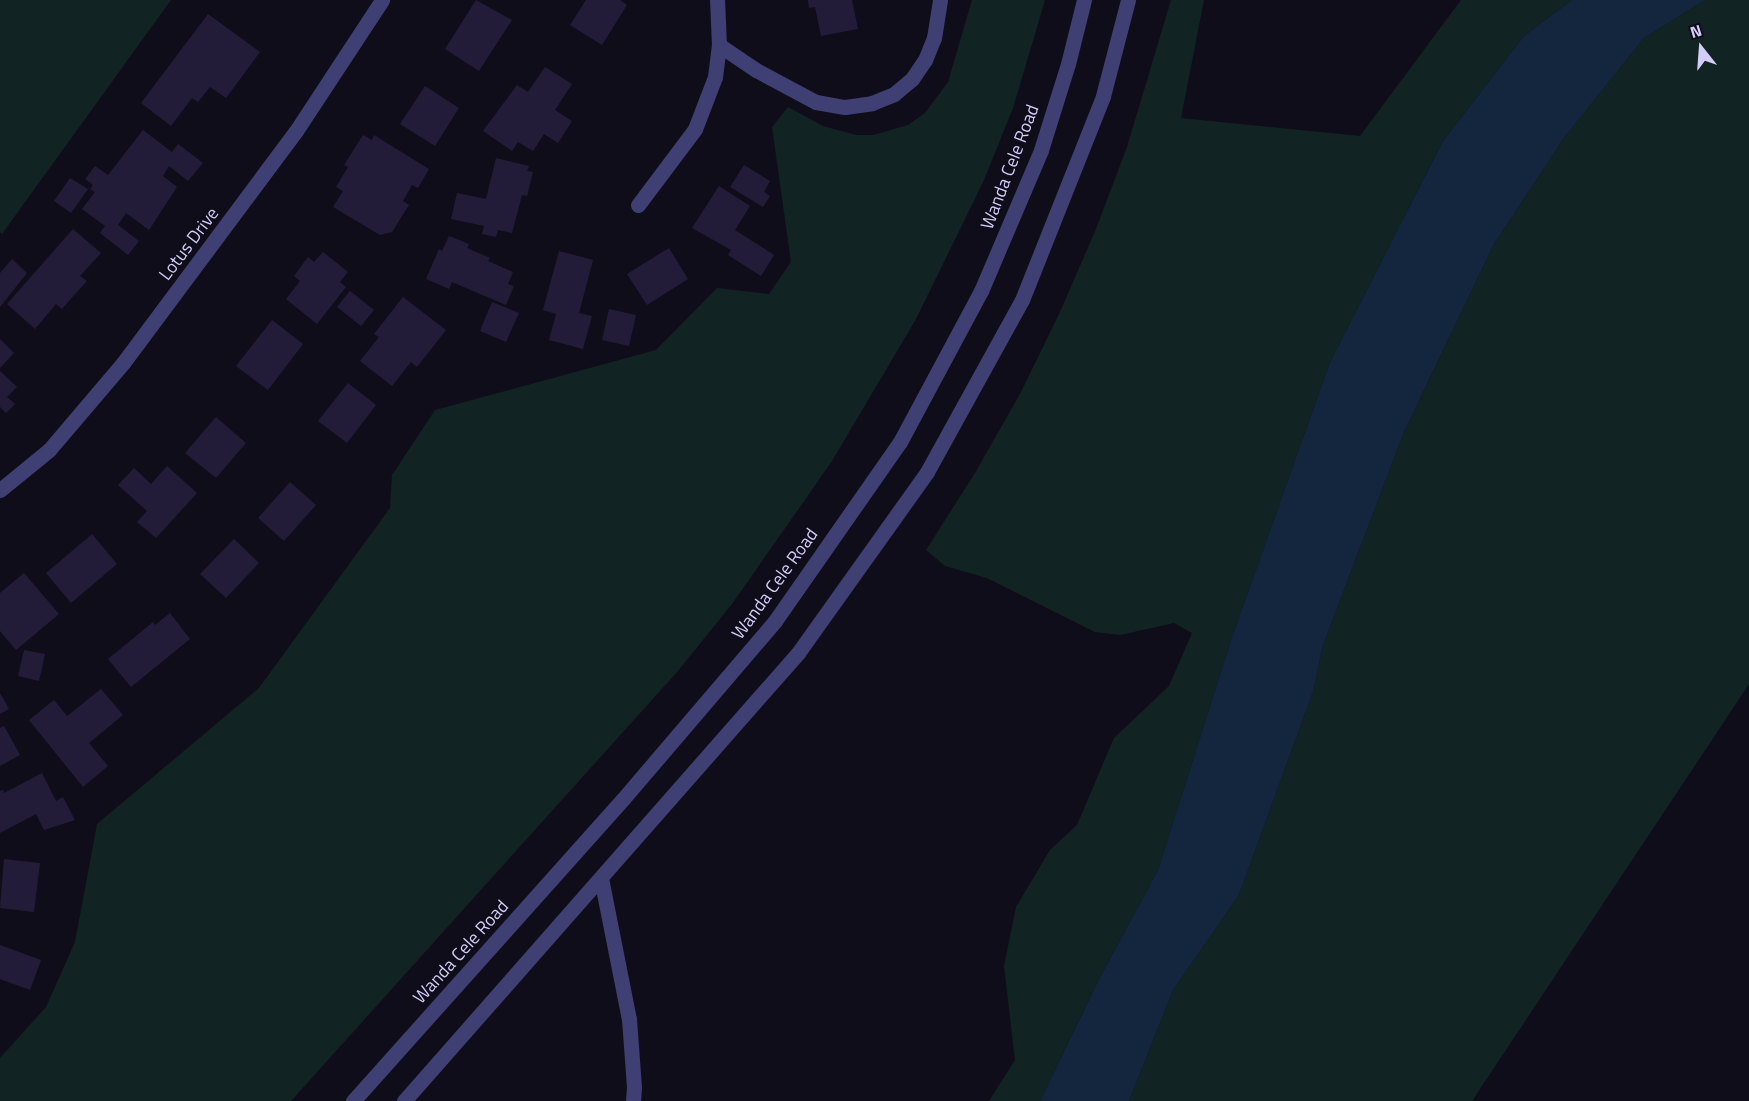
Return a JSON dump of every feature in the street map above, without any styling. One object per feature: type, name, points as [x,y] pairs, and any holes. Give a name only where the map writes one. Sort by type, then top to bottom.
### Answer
[{"type":"street","name":"Lotus Drive","points":[[0,490],[49,450],[123,363],[296,131],[382,0]]},
{"type":"street","points":[[638,205],[695,129],[715,77],[718,45],[717,0]]},
{"type":"street","points":[[718,45],[816,102],[845,107],[872,103],[894,94],[912,79],[926,60],[934,38],[940,0]]},
{"type":"street","name":"Wanda Cele Road","points":[[353,1101],[623,799],[775,621],[900,442],[981,291],[1041,150],[1068,64],[1084,0]]},
{"type":"street","points":[[404,1101],[798,653],[927,472],[1022,300],[1103,96],[1128,0]]},
{"type":"street","points":[[601,878],[629,1019],[633,1101]]},
{"type":"green space","points":[[0,0],[171,0],[2,234],[0,232]]},
{"type":"green space","points":[[972,0],[1045,0],[1013,108],[984,180],[916,319],[832,461],[732,604],[677,672],[291,1101],[0,1101],[0,1058],[46,1007],[75,942],[97,824],[259,688],[390,508],[392,475],[435,410],[656,350],[717,288],[769,294],[791,262],[772,127],[788,107],[823,126],[856,135],[873,135],[908,125],[925,113],[948,82]]},
{"type":"green space","points":[[1171,0],[1204,0],[1181,118],[1360,136],[1461,0],[1572,0],[1524,36],[1443,141],[1330,362],[1232,637],[1158,870],[1100,977],[1040,1101],[989,1101],[1015,1060],[1004,966],[1016,907],[1050,850],[1077,825],[1114,738],[1169,686],[1192,633],[1174,623],[1120,635],[1095,632],[987,578],[945,566],[926,550],[975,473],[1020,394],[1060,312],[1096,229],[1127,147]]},
{"type":"green space","points":[[1705,0],[1749,0],[1749,684],[1472,1101],[1129,1101],[1173,990],[1239,895],[1314,689],[1322,648],[1404,432],[1494,244],[1564,138],[1644,38]]},
{"type":"water","points":[[1572,0],[1705,0],[1644,38],[1564,138],[1494,244],[1404,432],[1322,648],[1314,689],[1239,895],[1173,990],[1129,1101],[1040,1101],[1100,977],[1158,870],[1232,637],[1330,362],[1443,141],[1524,36]]},
{"type":"building","points":[[476,0],[512,20],[479,71],[445,49]]},
{"type":"building","points":[[586,0],[620,0],[627,5],[602,45],[570,25]]},
{"type":"building","points":[[808,0],[852,0],[858,29],[821,36],[815,7],[809,8]]},
{"type":"building","points":[[208,14],[260,52],[226,98],[210,87],[198,102],[192,98],[171,126],[141,103]]},
{"type":"building","points":[[545,67],[572,84],[555,110],[572,121],[558,143],[544,134],[533,151],[518,142],[512,151],[483,131],[517,85],[528,92]]},
{"type":"building","points":[[425,86],[459,108],[435,146],[400,124]]},
{"type":"building","points":[[143,130],[172,152],[178,144],[203,163],[188,181],[169,166],[163,176],[177,187],[149,230],[126,213],[118,225],[139,241],[128,255],[100,233],[105,226],[82,209],[95,192],[90,189],[93,185],[85,179],[95,166],[108,175]]},
{"type":"building","points":[[363,135],[372,140],[374,135],[429,169],[418,188],[412,185],[403,201],[409,205],[392,232],[380,235],[333,207],[343,191],[336,187],[348,167],[344,165]]},
{"type":"building","points":[[496,158],[529,166],[527,171],[533,172],[527,196],[522,195],[512,233],[498,230],[496,237],[482,234],[484,226],[451,219],[457,193],[486,199]]},
{"type":"building","points":[[744,165],[770,181],[764,192],[770,196],[763,207],[730,187]]},
{"type":"building","points":[[70,178],[88,189],[71,213],[54,201]]},
{"type":"building","points":[[719,186],[750,206],[735,230],[774,255],[761,276],[728,255],[731,250],[692,228]]},
{"type":"building","points":[[73,229],[101,253],[80,276],[87,281],[62,309],[56,304],[35,329],[7,304]]},
{"type":"building","points":[[449,236],[469,244],[467,248],[490,258],[488,261],[513,272],[508,284],[514,286],[506,305],[452,282],[449,289],[426,279],[439,249],[442,251]]},
{"type":"building","points":[[669,248],[688,279],[647,305],[627,274]]},
{"type":"building","points":[[559,251],[593,260],[579,313],[592,316],[583,349],[549,340],[556,314],[543,310]]},
{"type":"building","points":[[323,252],[348,272],[340,282],[346,287],[317,324],[286,299],[300,281],[294,276],[308,257],[314,262]]},
{"type":"building","points":[[12,259],[27,273],[0,307],[0,273]]},
{"type":"building","points":[[350,291],[374,310],[361,326],[337,307]]},
{"type":"building","points":[[403,297],[446,330],[417,367],[411,362],[392,386],[360,361],[379,337],[374,334]]},
{"type":"building","points":[[492,302],[519,313],[506,342],[480,331]]},
{"type":"building","points":[[609,309],[636,315],[629,346],[602,340]]},
{"type":"building","points":[[272,320],[303,344],[268,390],[236,366]]},
{"type":"building","points":[[0,339],[14,353],[0,368]]},
{"type":"building","points":[[0,371],[17,387],[7,397],[15,404],[6,413],[0,407]]},
{"type":"building","points":[[348,383],[376,405],[347,443],[318,421]]},
{"type":"building","points":[[216,417],[246,443],[216,478],[185,453]]},
{"type":"building","points":[[167,466],[197,493],[156,538],[137,522],[147,511],[118,485],[134,468],[151,484]]},
{"type":"building","points":[[290,482],[316,505],[284,541],[258,518]]},
{"type":"building","points":[[92,534],[117,564],[71,603],[46,573]]},
{"type":"building","points":[[234,539],[259,563],[226,598],[200,574]]},
{"type":"building","points":[[24,573],[59,614],[16,650],[0,631],[0,593]]},
{"type":"building","points":[[170,613],[190,639],[131,687],[108,659],[153,622],[155,625]]},
{"type":"building","points":[[24,650],[45,654],[39,681],[18,676]]},
{"type":"building","points":[[101,689],[123,715],[89,743],[108,766],[83,787],[29,720],[54,700],[67,716]]},
{"type":"building","points":[[0,693],[9,709],[0,714]]},
{"type":"building","points":[[4,726],[20,755],[0,766],[0,728]]},
{"type":"building","points":[[42,773],[56,801],[63,797],[75,820],[44,830],[36,814],[0,833],[0,791],[3,790],[4,793]]},
{"type":"building","points":[[4,859],[40,863],[34,912],[0,908]]},
{"type":"building","points":[[0,945],[41,960],[30,990],[0,979]]}]
